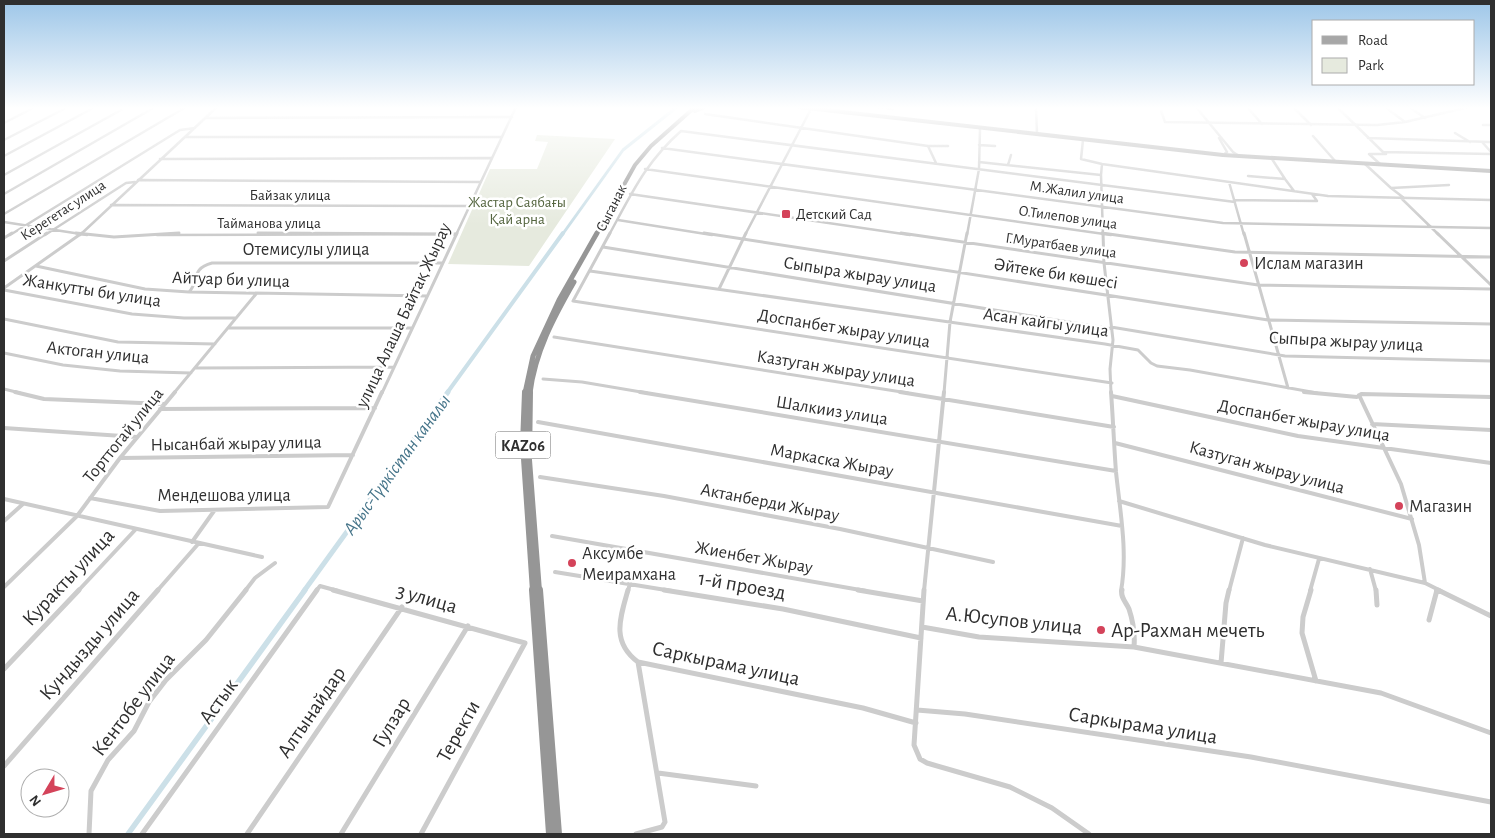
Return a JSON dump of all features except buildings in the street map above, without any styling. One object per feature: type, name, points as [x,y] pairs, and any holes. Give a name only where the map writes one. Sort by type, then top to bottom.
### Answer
[{"type":"highway","name":"KАZ06","points":[[550,834],[523,444],[523,411],[533,356],[559,300],[626,180],[651,146]]},
{"type":"highway","name":"KАZ06","points":[[558,834],[528,443],[528,418],[533,377],[538,356],[564,300],[629,180],[655,146]]},
{"type":"main road","points":[[1141,146],[1241,157],[1491,171]]},
{"type":"street","points":[[4,156],[22,146]]},
{"type":"street","points":[[4,175],[56,146]]},
{"type":"street","points":[[4,194],[87,146]]},
{"type":"street","points":[[4,214],[119,146]]},
{"type":"street","points":[[4,238],[154,146]]},
{"type":"street","points":[[4,289],[82,234],[175,146]]},
{"type":"street","name":"улица Алаша Байтақ Жырау","points":[[328,507],[497,146]]},
{"type":"street","points":[[719,289],[769,186],[791,146]]},
{"type":"street","points":[[808,146],[1234,201],[1317,201],[1312,194]]},
{"type":"street","points":[[928,146],[936,163]]},
{"type":"street","points":[[980,146],[971,215],[950,322],[940,443],[917,669],[917,710],[914,745],[920,758],[927,763],[1010,787],[1052,808],[1088,834]]},
{"type":"street","points":[[1083,146],[1081,160],[1312,194],[1491,200]]},
{"type":"street","points":[[1223,155],[1227,152],[1224,146]]},
{"type":"street","points":[[1228,146],[1241,157]]},
{"type":"street","points":[[1322,146],[1336,162]]},
{"type":"street","points":[[1377,146],[1386,154],[1369,154],[1380,164]]},
{"type":"street","name":"М.Жалил улица","points":[[662,148],[1241,224],[1491,228]]},
{"type":"street","name":"Сыганак","points":[[573,301],[618,220],[630,194],[645,169],[662,148]]},
{"type":"street","points":[[1383,152],[1491,153]]},
{"type":"street","points":[[1008,165],[1011,155]]},
{"type":"street","points":[[160,159],[491,158]]},
{"type":"street","points":[[1272,159],[1294,191]]},
{"type":"street","points":[[979,162],[1101,175]]},
{"type":"street","points":[[1102,164],[1104,263],[1112,328],[1110,356],[1112,396],[1116,471],[1122,526],[1124,575],[1121,594],[1129,610],[1135,638],[1134,647]]},
{"type":"street","points":[[1365,164],[1403,198],[1430,227],[1491,285]]},
{"type":"street","name":"О.Тилепов улица","points":[[645,169],[1249,253],[1491,257]]},
{"type":"street","points":[[1248,176],[1285,179]]},
{"type":"street","points":[[136,181],[480,182]]},
{"type":"street","name":"Керегетас улица","points":[[4,261],[126,183],[136,181]]},
{"type":"street","points":[[1229,182],[1276,353],[1288,388]]},
{"type":"street","points":[[1391,188],[1449,185]]},
{"type":"street","name":"Г.Муратбаев улица","points":[[630,194],[1258,285],[1491,289]]},
{"type":"street","name":"Байзак улица","points":[[111,205],[469,206]]},
{"type":"street","name":"Әйтеке би көшесі","points":[[618,220],[960,271],[1268,320],[1491,324]]},
{"type":"street","points":[[4,222],[82,234]]},
{"type":"street","name":"Тайманова улица","points":[[82,234],[114,237],[184,233],[456,234]]},
{"type":"street","name":"Сыпыра жырау улица","points":[[603,247],[1276,353],[1285,356],[1491,361]]},
{"type":"street","name":"Отемисулы улица","points":[[189,292],[194,287],[194,277],[197,270],[212,263],[442,263]]},
{"type":"street","name":"Айтуар би улица","points":[[36,266],[145,289],[256,294],[428,296]]},
{"type":"street","name":"Асан кайгы улица","points":[[590,271],[1138,350],[1151,363],[1157,366],[1175,367],[1335,396],[1491,397]]},
{"type":"street","name":"Жанкутты би улица","points":[[4,289],[132,314],[184,318],[236,318]]},
{"type":"street","name":"Торттогай улица","points":[[4,587],[77,516],[120,458],[256,294]]},
{"type":"street","name":"Доспанбет жырау улица","points":[[573,301],[1112,383]]},
{"type":"street","points":[[4,318],[118,342],[214,344]]},
{"type":"street","points":[[228,328],[412,328]]},
{"type":"street","name":"Казтуган жырау улица","points":[[554,337],[1114,427]]},
{"type":"street","name":"Актоган улица","points":[[4,353],[63,365],[120,371],[191,372]]},
{"type":"street","points":[[196,368],[394,367]]},
{"type":"street","name":"Шалкииз улица","points":[[543,379],[582,382],[1116,471]]},
{"type":"street","points":[[4,389],[44,399],[165,404]]},
{"type":"street","points":[[1359,395],[1393,465],[1412,518],[1419,545],[1425,583]]},
{"type":"street","name":"Доспанбет жырау улица","points":[[1112,396],[1298,436],[1491,464]]},
{"type":"street","points":[[160,409],[375,408]]},
{"type":"street","name":"Маркаска Жырау","points":[[538,422],[1122,526]]},
{"type":"street","points":[[1372,424],[1491,430]]},
{"type":"street","points":[[4,428],[137,437]]},
{"type":"street","name":"Казтуган жырау улица","points":[[1115,443],[1412,518]]},
{"type":"street","name":"Нысанбай жырау улица","points":[[120,458],[353,455]]},
{"type":"street","name":"Актанберди Жырау","points":[[540,477],[604,485],[716,505],[941,549],[993,562]]},
{"type":"street","name":"Мендешова улица","points":[[90,498],[160,511],[328,507]]},
{"type":"street","points":[[4,499],[262,557]]},
{"type":"street","points":[[1119,501],[1319,559],[1370,569],[1425,583],[1491,616]]},
{"type":"street","points":[[4,521],[23,504]]},
{"type":"street","points":[[192,542],[214,511]]},
{"type":"street","name":"Куракты улица","points":[[4,669],[136,529]]},
{"type":"street","name":"Жиенбет Жырау","points":[[552,536],[923,601]]},
{"type":"street","points":[[1221,663],[1226,603],[1243,538]]},
{"type":"street","name":"Кундызды улица","points":[[4,766],[199,543]]},
{"type":"street","points":[[1316,681],[1302,633],[1305,610],[1319,559]]},
{"type":"street","name":"Кентобе улица","points":[[89,834],[90,791],[108,760],[134,731],[149,702],[166,680],[206,640],[255,578],[275,563]]},
{"type":"street","points":[[1370,569],[1375,584],[1377,605]]},
{"type":"street","name":"1-й проезд","points":[[556,572],[783,609],[921,638]]},
{"type":"street","points":[[630,583],[619,626],[624,651],[638,662]]},
{"type":"street","name":"3 улица","points":[[320,586],[402,607],[525,643]]},
{"type":"street","name":"Астык","points":[[142,834],[320,586]]},
{"type":"street","points":[[1429,620],[1437,589]]},
{"type":"street","name":"Алтынайдар","points":[[247,834],[402,607]]},
{"type":"street","name":"Гулзар","points":[[341,834],[468,626]]},
{"type":"street","name":"А.Юсупов улица","points":[[922,627],[980,637],[1134,647],[1221,663],[1381,693],[1491,733]]},
{"type":"street","name":"Теректи","points":[[421,834],[525,643]]},
{"type":"street","name":"Саркырама улица","points":[[658,773],[638,662],[863,708],[916,723]]},
{"type":"street","name":"Саркырама улица","points":[[917,710],[965,714],[1231,754],[1364,778]]},
{"type":"street","points":[[636,834],[662,827],[665,822],[658,773],[756,786]]},
{"type":"street","points":[[1364,778],[1491,802]]},
{"type":"green space","name":"Жастар Саябағы Қай арна","points":[[546,146],[610,146],[529,266],[448,264],[490,169],[537,169]]},
{"type":"waterway","name":"Арыс-Түркістан каналы","points":[[562,235],[623,150],[628,146]]},
{"type":"waterway","name":"Арыс-Түркістан каналы","points":[[447,393],[563,233]]},
{"type":"waterway","name":"Арыс-Түркістан каналы","points":[[304,591],[448,392]]},
{"type":"waterway","name":"Арыс-Түркістан каналы","points":[[128,834],[305,590]]},
{"type":"place","name":"Детский Сад","points":[[786,214]]},
{"type":"place","name":"Ислам магазин","points":[[1244,263]]},
{"type":"place","name":"Магазин","points":[[1399,506]]},
{"type":"place","name":"Аксумбе Меирамхана","points":[[572,563]]},
{"type":"place","name":"Ар-Рахман мечеть","points":[[1101,630]]}]
